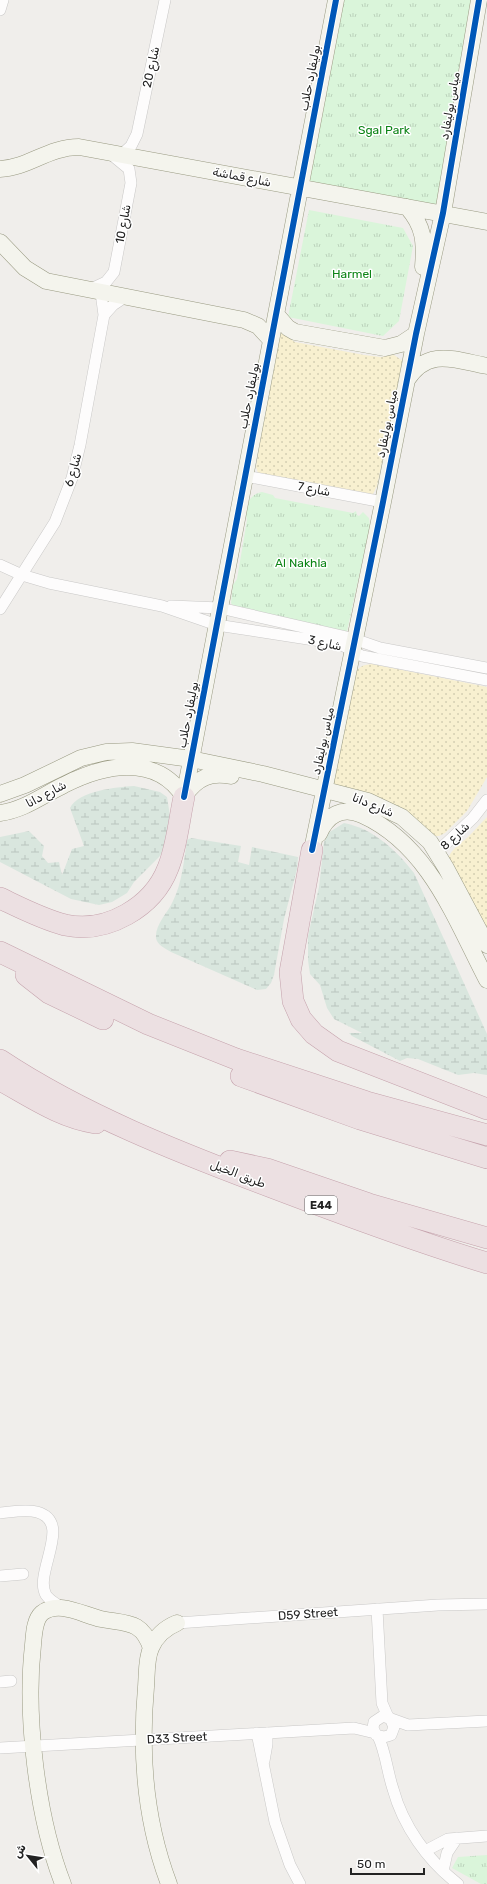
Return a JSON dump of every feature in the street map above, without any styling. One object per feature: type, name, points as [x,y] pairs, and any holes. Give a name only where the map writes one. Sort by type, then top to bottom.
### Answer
[{"type":"highway","points":[[0,898],[42,918],[66,925],[97,925],[127,915],[151,895],[168,869],[184,797]]},
{"type":"highway","points":[[312,850],[290,972],[292,996],[302,1019],[317,1038],[338,1051],[487,1109]]},
{"type":"highway","points":[[6,955],[148,1024],[236,1059],[367,1102],[487,1135]]},
{"type":"highway","points":[[6,955],[28,977],[54,996],[168,1046],[311,1102],[487,1158]]},
{"type":"highway","name":"طريق الخيل","points":[[0,1060],[43,1086],[120,1125],[201,1160],[334,1210],[487,1263]]},
{"type":"highway","points":[[0,1080],[67,1115],[93,1122],[120,1125]]},
{"type":"highway","points":[[201,1160],[228,1160],[261,1167],[369,1204],[487,1238]]},
{"type":"street","points":[[0,10],[3,0]]},
{"type":"street","name":"شارع 20","points":[[115,154],[131,146],[137,134],[165,0]]},
{"type":"street","name":"بوليفارد حلاب","points":[[184,797],[336,0]]},
{"type":"street","name":"مياس بوليفارد","points":[[312,850],[425,290],[443,213],[479,0]]},
{"type":"street","points":[[137,134],[141,148],[148,160]]},
{"type":"street","name":"شارع قماشة","points":[[0,169],[17,166],[60,148],[79,147],[487,222]]},
{"type":"street","name":"شارع 10","points":[[95,292],[114,272],[131,183],[129,170],[115,154]]},
{"type":"street","points":[[407,207],[415,216],[424,238],[423,270],[425,290]]},
{"type":"street","points":[[0,242],[24,268],[35,275],[58,284],[251,322],[264,331],[271,340]]},
{"type":"street","name":"شارع 6","points":[[0,609],[55,522],[72,478],[80,445],[104,315],[95,292]]},
{"type":"street","points":[[104,315],[113,304],[125,297]]},
{"type":"street","points":[[276,314],[288,328],[295,332],[385,348],[401,344],[416,334]]},
{"type":"street","points":[[407,380],[413,370],[422,363],[432,359],[443,358],[487,366]]},
{"type":"street","name":"شارع 7","points":[[246,476],[383,502]]},
{"type":"street","name":"شارع 3","points":[[0,565],[22,575],[61,586],[162,606],[217,625],[354,646],[380,648],[487,668]]},
{"type":"street","name":"شارع 3","points":[[162,606],[220,608],[354,646],[370,658],[487,680]]},
{"type":"street","name":"شارع دانا","points":[[0,794],[25,785],[68,762],[93,754],[132,751],[191,759],[263,774],[368,800],[391,811],[421,833],[437,852],[487,945]]},
{"type":"street","name":"شارع دانا","points":[[0,813],[25,806],[64,785],[87,775],[127,767],[144,768],[160,773],[174,783],[184,797],[197,781],[206,776],[222,774],[250,778],[263,774]]},
{"type":"street","name":"شارع 8","points":[[437,852],[473,818],[487,800]]},
{"type":"street","name":"شارع دانا","points":[[312,850],[326,821],[340,812],[357,813],[391,832],[412,850],[433,878],[487,980]]},
{"type":"street","points":[[0,1513],[32,1511],[42,1514],[50,1521],[53,1536],[45,1573],[44,1590],[49,1599],[64,1608],[140,1628],[147,1637],[151,1648]]},
{"type":"street","points":[[0,1576],[23,1574]]},
{"type":"street","name":"D59 Street","points":[[129,1624],[177,1623],[376,1609],[487,1604]]},
{"type":"street","points":[[63,1884],[43,1814],[34,1746],[31,1679],[36,1622],[46,1611],[64,1608]]},
{"type":"street","points":[[376,1609],[382,1703],[394,1727],[384,1734]]},
{"type":"street","points":[[169,1884],[160,1858],[150,1813],[143,1739],[144,1702],[151,1648],[161,1633],[177,1623]]},
{"type":"street","points":[[382,1703],[373,1728],[384,1734],[408,1725],[487,1721]]},
{"type":"street","points":[[375,1721],[383,1716],[408,1725]]},
{"type":"street","name":"D33 Street","points":[[354,1728],[375,1721]]},
{"type":"street","name":"D33 Street","points":[[0,1748],[354,1728],[384,1734]]},
{"type":"street","points":[[262,1733],[264,1764],[275,1822],[285,1851],[300,1884]]},
{"type":"street","points":[[384,1734],[385,1753],[390,1779],[398,1804],[410,1828],[425,1850],[443,1871],[458,1884]]},
{"type":"street","points":[[425,1850],[442,1841],[457,1838],[487,1836]]},
{"type":"street","points":[[443,1871],[447,1853],[457,1838]]},
{"type":"green space","name":"Sgal Park","points":[[344,0],[474,0],[438,207],[305,184]]},
{"type":"green space","name":"Harmel","points":[[309,210],[403,228],[413,246],[399,321],[383,336],[288,317]]},
{"type":"green space","name":"Al Nakhla","points":[[262,492],[273,495],[275,498],[353,513],[356,511],[357,515],[359,516],[363,512],[369,518],[370,526],[347,631],[343,632],[234,607],[231,603],[233,585],[237,579],[247,520],[246,511],[248,502],[257,493]]},
{"type":"green space","points":[[134,786],[160,792],[167,797],[171,822],[165,848],[159,857],[134,882],[127,893],[112,902],[99,905],[71,899],[0,862],[0,837],[29,831],[44,846],[42,856],[48,863],[59,862],[62,875],[72,849],[84,846],[70,808],[74,802],[89,794],[99,791],[118,787]]},
{"type":"green space","points":[[344,823],[375,835],[400,856],[414,873],[487,1034],[487,1075],[474,1073],[458,1075],[418,1059],[407,1058],[400,1061],[352,1036],[349,1033],[362,1033],[334,1019],[327,1008],[320,985],[310,974],[308,960],[308,936],[319,887],[324,842],[328,833]]},
{"type":"green space","points":[[191,838],[241,846],[238,862],[249,865],[252,847],[298,857],[297,869],[284,919],[274,975],[271,983],[266,989],[257,990],[171,952],[158,943],[156,933],[179,887],[187,840]]},
{"type":"green space","points":[[487,1855],[487,1884],[481,1884],[452,1868],[458,1857]]},
{"type":"sand","points":[[281,333],[295,342],[364,355],[381,357],[394,355],[403,361],[377,486],[373,494],[368,498],[260,479],[256,467],[278,337]]},
{"type":"sand","points":[[372,664],[487,687],[487,777],[467,811],[445,833],[439,836],[431,836],[335,785],[331,777],[354,675],[361,667]]},
{"type":"sand","points":[[487,817],[487,928],[447,861],[454,849]]},
{"type":"cycle path","points":[[184,797],[336,0]]},
{"type":"cycle path","points":[[312,850],[416,334],[443,213],[479,0]]}]
